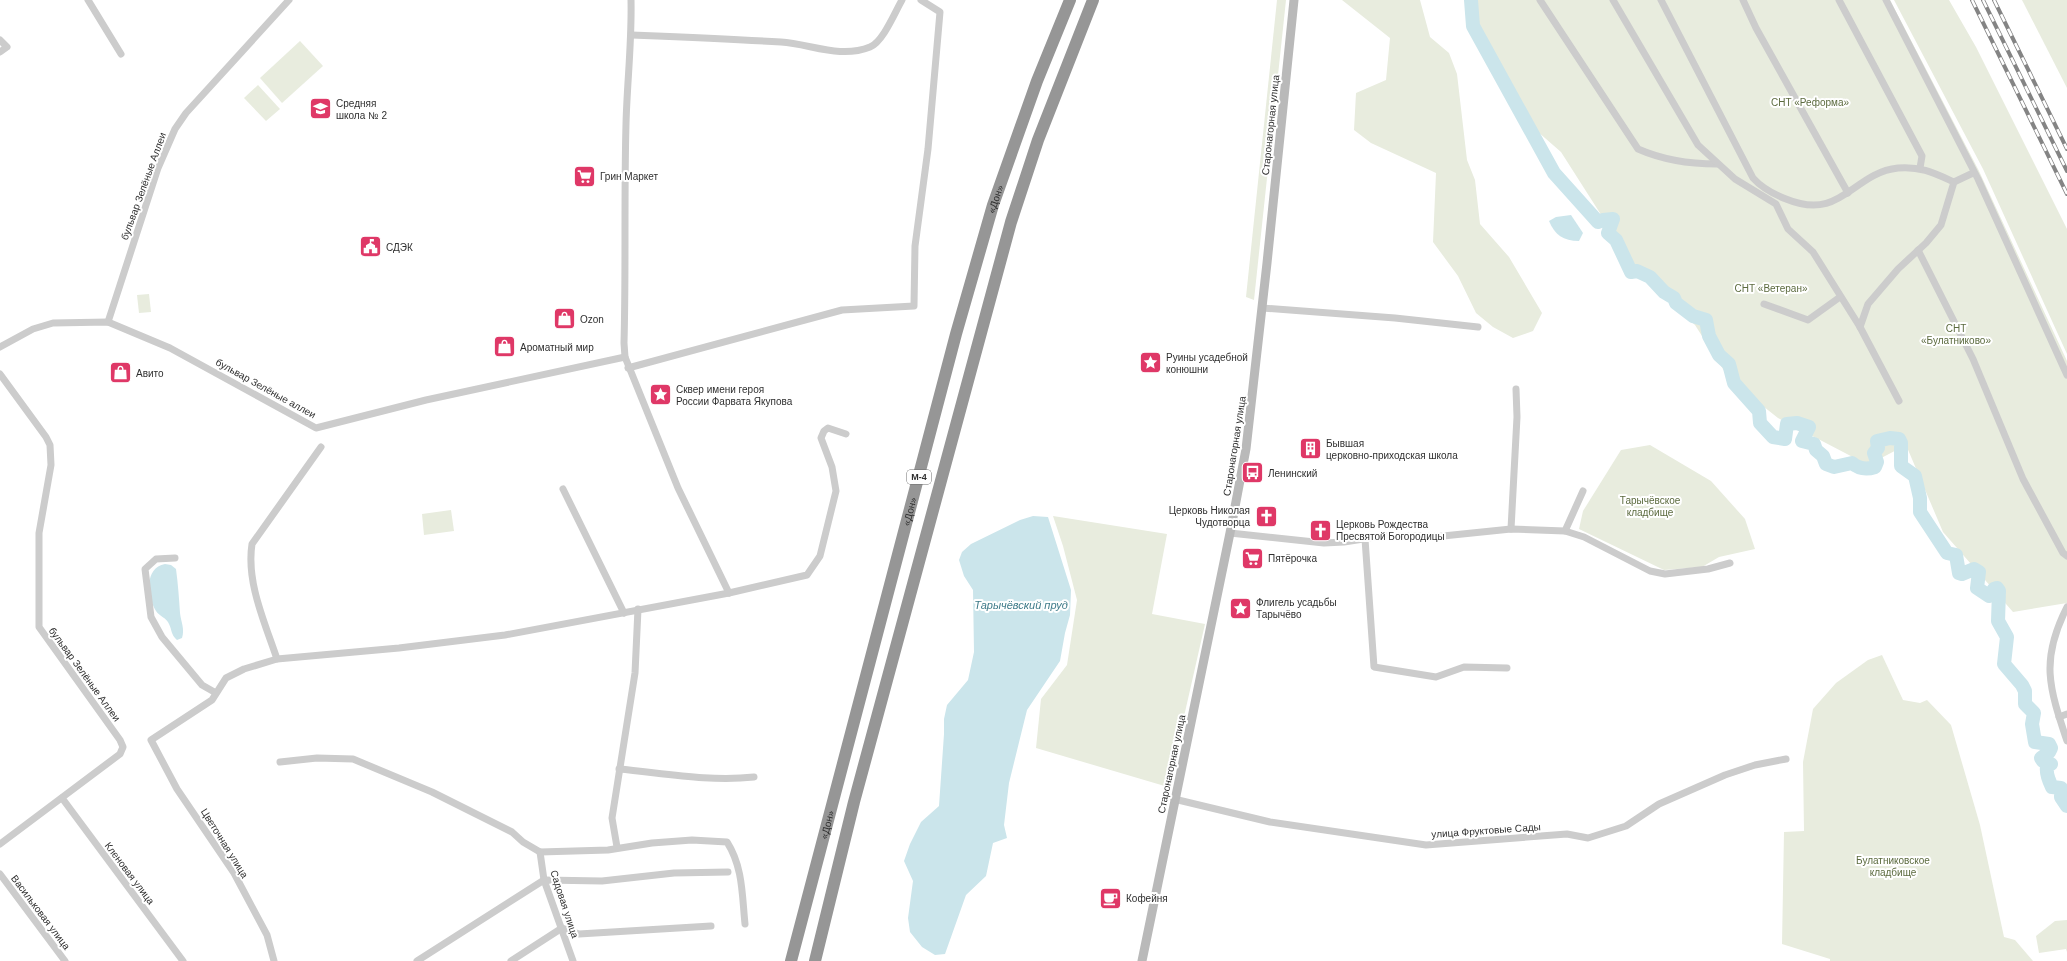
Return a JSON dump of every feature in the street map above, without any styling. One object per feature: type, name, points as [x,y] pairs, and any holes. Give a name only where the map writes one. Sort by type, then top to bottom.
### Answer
[{"type":"highway","name":"«Дон»","points":[[791,961],[954,342],[993,205],[1037,81],[1070,0]]},
{"type":"highway","name":"М-4","points":[[815,961],[856,794],[1011,222],[1038,140],[1094,0]]},
{"type":"main road","name":"Старонагорная улица","points":[[1142,961],[1174,799],[1230,533],[1251,414],[1294,0]]},
{"type":"street","points":[[88,0],[121,54]]},
{"type":"street","name":"бульвар Зелёные Аллеи","points":[[108,322],[148,194],[175,129],[186,113],[288,0]]},
{"type":"street","points":[[631,0],[632,35],[626,131],[625,357],[628,368],[678,488],[729,593]]},
{"type":"street","points":[[632,35],[783,42],[837,52],[859,50],[872,47],[883,34],[902,0]]},
{"type":"street","points":[[628,368],[842,310],[914,306],[915,246],[928,149],[940,12],[920,0]]},
{"type":"street","points":[[1540,0],[1638,149],[1655,156],[1697,164],[1718,164]]},
{"type":"street","points":[[1613,0],[1698,145],[1735,179],[1776,204],[1788,229],[1813,252],[1860,327],[1899,400]]},
{"type":"street","points":[[1661,0],[1753,178],[1761,187],[1802,205],[1823,205],[1848,193],[1876,173],[1897,168],[1920,168],[1954,182],[1974,173]]},
{"type":"street","points":[[1743,0],[1756,28],[1848,193]]},
{"type":"street","points":[[1839,0],[1922,156],[1920,168]]},
{"type":"street","points":[[1886,0],[1978,179],[2067,375]]},
{"type":"street","points":[[0,40],[7,47],[0,52]]},
{"type":"street","points":[[1860,327],[1868,304],[1898,269],[1918,250],[1940,225],[1954,182]]},
{"type":"street","points":[[1918,250],[1973,359],[2023,479],[2063,553],[2067,556]]},
{"type":"street","points":[[1764,304],[1808,320],[1840,297]]},
{"type":"street","points":[[1262,308],[1395,318],[1478,327]]},
{"type":"street","name":"бульвар Зелёные аллеи","points":[[0,347],[33,329],[53,323],[108,322],[170,348],[316,428],[426,400],[625,357]]},
{"type":"street","name":"бульвар Зелёные Аллеи","points":[[0,374],[46,436],[50,445],[51,466],[39,533],[39,627],[120,740],[123,747],[120,754],[0,844]]},
{"type":"street","points":[[1511,529],[1517,417],[1516,389]]},
{"type":"street","points":[[175,558],[156,559],[145,569],[151,616],[162,637],[202,685],[216,693],[226,678],[244,669],[276,659],[398,648],[505,635],[729,593],[807,575],[820,556],[836,490],[832,467],[822,438],[824,432],[828,428],[846,434]]},
{"type":"street","points":[[276,659],[252,578],[250,558],[252,544],[321,447]]},
{"type":"street","points":[[563,489],[624,613]]},
{"type":"street","points":[[1565,531],[1583,491]]},
{"type":"street","points":[[1230,533],[1324,543],[1383,536],[1443,536],[1511,529],[1565,531],[1584,537],[1650,571],[1665,574],[1701,570],[1730,563]]},
{"type":"street","points":[[1365,539],[1374,667],[1436,677],[1464,667],[1508,668]]},
{"type":"street","points":[[2067,608],[2051,648],[2049,664],[2052,696],[2067,740]]},
{"type":"street","points":[[617,847],[612,818],[635,673],[638,610]]},
{"type":"street","name":"Цветочная улица","points":[[216,693],[212,700],[151,740],[177,789],[207,831],[234,873],[267,935],[274,961]]},
{"type":"street","points":[[2059,717],[2067,714]]},
{"type":"street","points":[[280,762],[317,758],[353,759],[427,789],[512,832],[523,842],[540,852],[608,850],[617,847],[692,840],[727,842],[736,856],[741,876],[745,924]]},
{"type":"street","name":"улица Фруктовые Сады","points":[[1174,799],[1270,822],[1426,844],[1567,834],[1588,838],[1626,826],[1659,804],[1725,775],[1756,765],[1786,759]]},
{"type":"street","points":[[619,769],[674,775],[741,779],[754,777]]},
{"type":"street","name":"Кленовая улица","points":[[62,798],[183,961]]},
{"type":"street","name":"Садовая улица","points":[[540,852],[544,880],[573,961]]},
{"type":"street","points":[[417,961],[544,880],[602,881],[674,873],[728,872]]},
{"type":"street","name":"Васильковая улица","points":[[0,874],[65,961]]},
{"type":"street","points":[[511,961],[562,928],[579,934],[711,926]]},
{"type":"green space","points":[[1277,0],[1286,0],[1254,300],[1246,297]]},
{"type":"green space","points":[[1342,0],[1420,0],[1430,37],[1449,53],[1457,74],[1467,160],[1475,180],[1480,224],[1509,257],[1542,313],[1533,331],[1513,338],[1493,327],[1476,313],[1458,276],[1433,242],[1436,173],[1371,143],[1354,130],[1356,93],[1386,80],[1390,38]]},
{"type":"green space","points":[[1466,0],[1890,0],[1979,171],[2067,361],[2067,603],[2013,612],[1943,532],[1906,445],[1868,465],[1778,418],[1730,380],[1695,325],[1637,271],[1561,152],[1513,110]]},
{"type":"green space","points":[[1894,0],[1949,0],[1976,47],[2067,229],[2067,354],[1983,169]]},
{"type":"green space","points":[[2022,0],[2067,0],[2067,88]]},
{"type":"green space","points":[[300,41],[323,66],[282,103],[260,78]]},
{"type":"green space","points":[[258,85],[280,109],[266,121],[244,98]]},
{"type":"green space","points":[[149,294],[151,312],[139,313],[137,295]]},
{"type":"green space","name":"Тарычёвское кладбище","points":[[1650,445],[1711,481],[1745,519],[1755,549],[1719,557],[1702,567],[1664,570],[1579,529],[1583,511],[1621,450]]},
{"type":"green space","points":[[451,510],[454,531],[424,535],[422,514]]},
{"type":"green space","points":[[1053,516],[1167,534],[1152,614],[1205,624],[1168,787],[1036,748],[1041,699],[1067,665],[1077,600],[1063,546]]},
{"type":"green space","name":"Булатниковское кладбище","points":[[1882,655],[1903,700],[1920,703],[1927,700],[1951,725],[1980,825],[2004,937],[2015,940],[2033,961],[1830,961],[1830,959],[1782,944],[1784,832],[1804,831],[1803,762],[1813,709],[1836,683],[1868,660]]},
{"type":"green space","points":[[2067,920],[2067,952],[2066,949],[2039,953],[2036,936],[2055,921]]},
{"type":"water","points":[[1571,215],[1583,233],[1579,241],[1568,240],[1560,236],[1554,230],[1549,221],[1556,217]]},
{"type":"water","name":"Тарычёвский пруд","points":[[1033,516],[1048,517],[1071,590],[1070,615],[1060,661],[1027,710],[1009,783],[1004,825],[1007,838],[993,843],[986,876],[966,895],[945,954],[935,955],[922,947],[910,932],[908,918],[913,881],[904,861],[910,844],[921,822],[939,806],[944,719],[947,705],[968,680],[974,652],[973,590],[964,576],[959,560],[962,552],[971,544],[1020,520]]},
{"type":"water","points":[[165,564],[171,565],[176,569],[183,632],[182,638],[177,640],[168,622],[156,611],[149,591],[149,583],[153,571]]},
{"type":"waterway","points":[[1471,0],[1473,26],[1554,173],[1598,222],[1613,219],[1608,233],[1616,240],[1631,272],[1637,271],[1650,277],[1664,292],[1674,298],[1676,303],[1693,316],[1706,320],[1709,336],[1719,355],[1729,364],[1734,383],[1759,411],[1760,423],[1773,437],[1785,439],[1787,424],[1797,423],[1809,427],[1802,441],[1814,444],[1816,450],[1823,456],[1826,464],[1834,467],[1852,463],[1857,467],[1866,469],[1875,467],[1877,462],[1874,453],[1878,448],[1877,441],[1890,438],[1899,439],[1901,443],[1901,466],[1915,476],[1920,498],[1920,512],[1947,553],[1956,555],[1959,573],[1962,574],[1974,569],[1979,572],[1977,588],[1989,596],[1994,589],[1997,588],[1999,591],[1998,621],[2007,637],[2004,664],[2022,685],[2025,691],[2025,704],[2034,713],[2032,724],[2035,742],[2049,744],[2051,748],[2049,752],[2041,758],[2043,761],[2051,764],[2047,767],[2047,774],[2050,782],[2052,787],[2061,788],[2061,797],[2067,806]]},
{"type":"railway","points":[[1972,0],[2067,194]]},
{"type":"railway","points":[[1983,0],[2067,171]]},
{"type":"railway","points":[[1994,0],[2067,149]]},
{"type":"place","name":"Средняя школа № 2","points":[[320,109]]},
{"type":"place","name":"Грин Маркет","points":[[584,176]]},
{"type":"place","name":"СДЭК","points":[[370,247]]},
{"type":"place","name":"Ozon","points":[[565,319]]},
{"type":"place","name":"Ароматный мир","points":[[504,347]]},
{"type":"place","name":"Руины усадебной конюшни","points":[[1151,363]]},
{"type":"place","name":"Авито","points":[[121,373]]},
{"type":"place","name":"Сквер имени героя России Фарвата Якупова","points":[[661,395]]},
{"type":"place","name":"Бывшая церковно-приходская школа","points":[[1311,449]]},
{"type":"place","name":"Ленинский","points":[[1252,473]]},
{"type":"place","name":"Церковь Николая Чудотворца","points":[[1266,516]]},
{"type":"place","name":"Церковь Рождества Пресвятой Богородицы","points":[[1320,530]]},
{"type":"place","name":"Пятёрочка","points":[[1253,558]]},
{"type":"place","name":"Флигель усадьбы Тарычёво","points":[[1241,608]]},
{"type":"place","name":"Кофейня","points":[[1110,898]]},
{"type":"park label","name":"СНТ «Реформа»","points":[[1810,102]]},
{"type":"park label","name":"СНТ «Ветеран»","points":[[1771,288]]},
{"type":"park label","name":"СНТ «Булатниково»","points":[[1956,334]]}]
